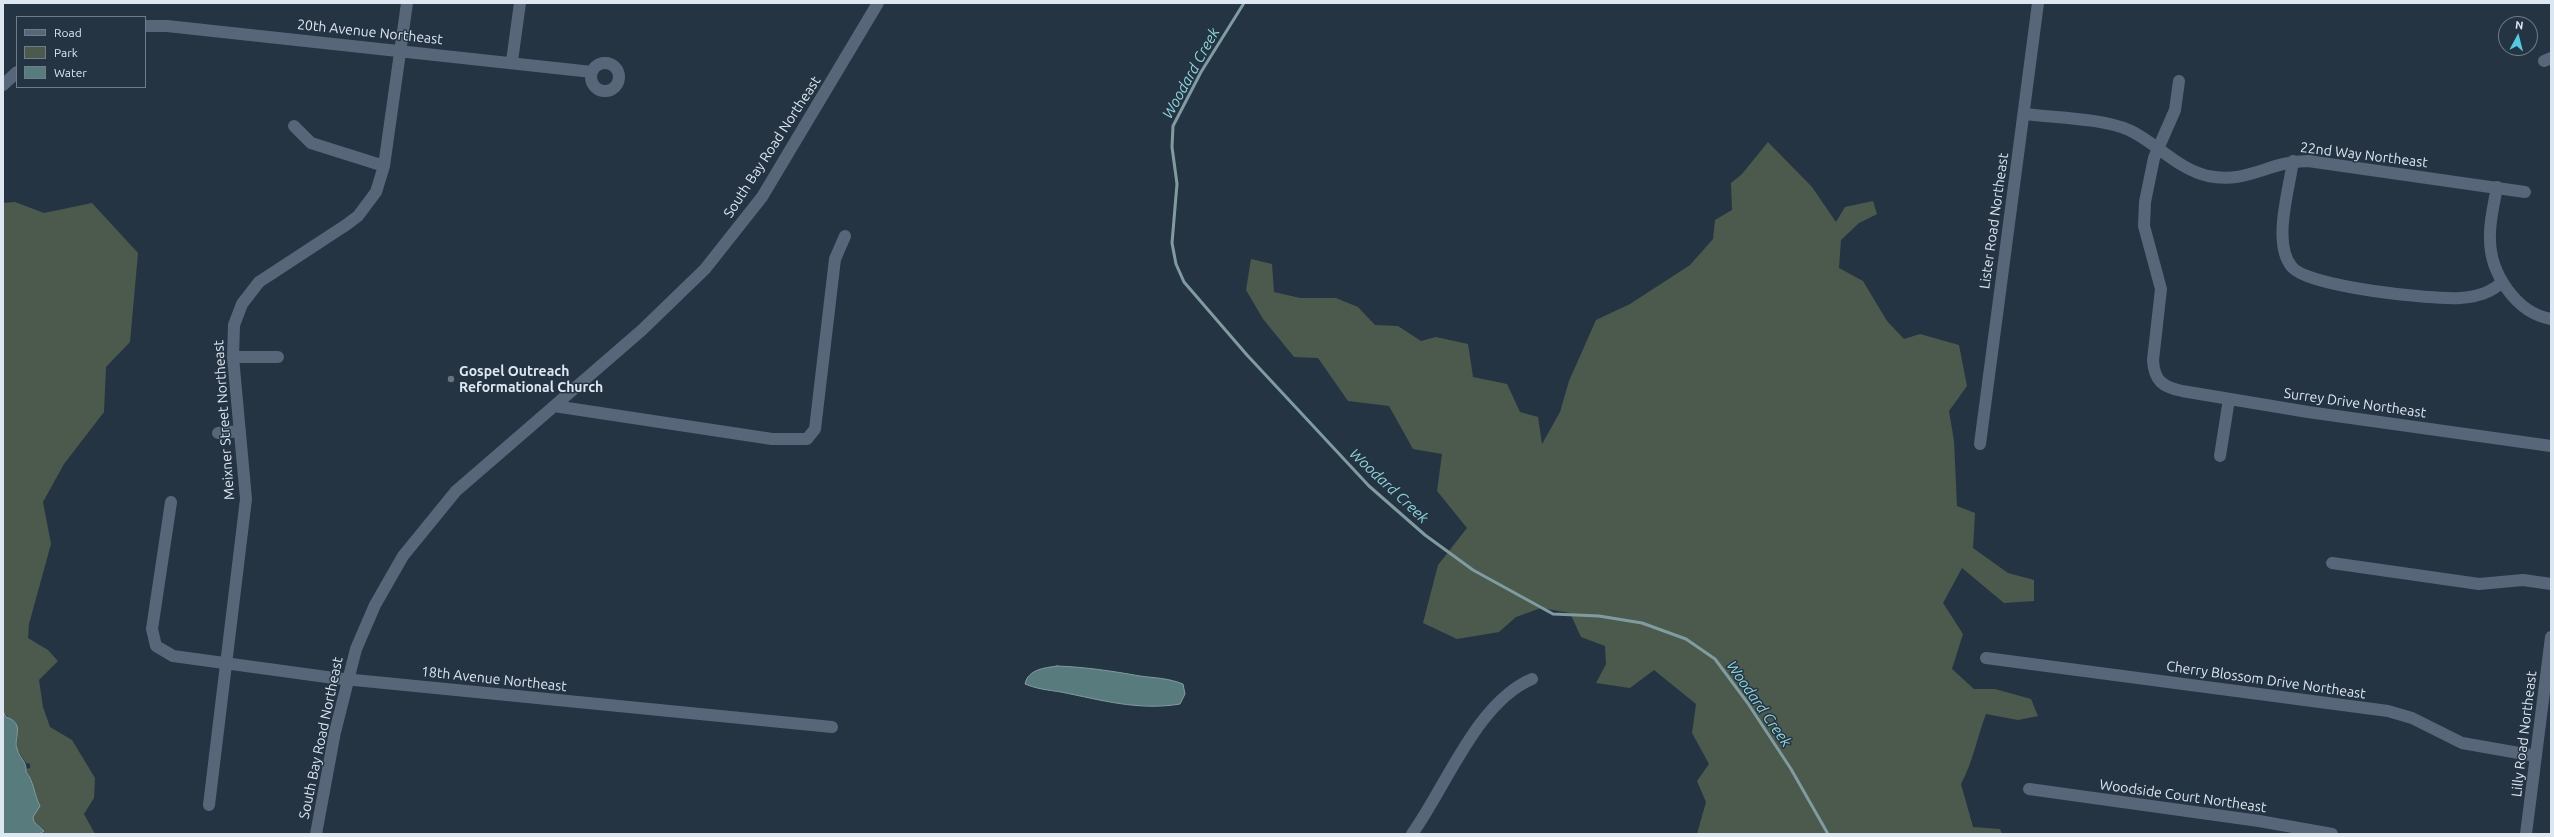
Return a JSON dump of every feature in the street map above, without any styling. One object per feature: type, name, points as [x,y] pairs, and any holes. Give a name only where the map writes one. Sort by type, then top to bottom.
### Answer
[{"type":"street","name":"Meixner Street Northeast","points":[[209,805],[246,499],[233,357],[234,325],[242,304],[249,292],[270,274],[358,216],[376,192],[384,166],[407,3]]},
{"type":"street","points":[[512,61],[520,3]]},
{"type":"street","name":"South Bay Road Northeast","points":[[316,834],[347,679],[356,649],[375,605],[403,556],[421,532],[456,491],[685,291],[724,246],[779,169],[878,3]]},
{"type":"street","name":"Lister Road Northeast","points":[[1980,444],[2038,3]]},
{"type":"street","name":"20th Avenue Northeast","points":[[146,26],[167,26],[400,51],[512,61],[592,72]]},
{"type":"street","points":[[3,85],[16,73]]},
{"type":"street","points":[[2159,149],[2175,110],[2179,82]]},
{"type":"street","name":"22nd Way Northeast","points":[[2024,114],[2113,125],[2147,139],[2186,168],[2207,176],[2232,178],[2245,177],[2293,161],[2322,162],[2525,192]]},
{"type":"street","points":[[294,126],[311,143],[384,166]]},
{"type":"street","name":"Surrey Drive Northeast","points":[[2159,149],[2149,177],[2144,226],[2161,289],[2153,370],[2158,381],[2167,388],[2229,399],[2551,446]]},
{"type":"street","points":[[2293,161],[2282,237],[2283,252],[2292,268],[2303,276],[2327,284],[2441,298],[2477,295],[2496,288],[2502,282]]},
{"type":"street","points":[[2497,187],[2490,240],[2493,260],[2502,282],[2528,310],[2551,319]]},
{"type":"street","points":[[554,406],[772,439],[807,439],[815,429],[835,259],[845,236]]},
{"type":"street","points":[[233,357],[278,357]]},
{"type":"street","points":[[2220,456],[2229,399]]},
{"type":"street","points":[[218,433],[240,431]]},
{"type":"street","name":"18th Avenue Northeast","points":[[171,502],[153,618],[153,640],[156,646],[173,656],[347,679],[832,727]]},
{"type":"street","points":[[2332,563],[2479,584],[2523,580],[2551,584]]},
{"type":"street","name":"Lilly Road Northeast","points":[[2526,834],[2551,637]]},
{"type":"street","name":"Cherry Blossom Drive Northeast","points":[[1986,658],[2388,712],[2412,718],[2462,743],[2536,756]]},
{"type":"street","points":[[1412,834],[1481,722],[1509,692],[1532,679]]},
{"type":"street","name":"Woodside Court Northeast","points":[[2029,789],[2259,821],[2332,834]]},
{"type":"green space","points":[[1768,142],[1812,187],[1836,222],[1845,207],[1873,201],[1877,214],[1859,223],[1841,240],[1839,268],[1863,281],[1887,321],[1904,339],[1920,334],[1959,345],[1967,386],[1949,411],[1954,441],[1957,506],[1975,513],[1973,548],[2008,573],[2034,580],[2034,601],[2004,603],[1962,568],[1943,603],[1963,634],[1952,669],[1974,689],[1995,689],[2031,699],[2038,716],[2018,720],[1986,714],[1969,767],[1961,784],[1973,827],[2000,829],[2002,834],[1697,834],[1706,802],[1697,781],[1709,764],[1692,733],[1696,704],[1654,670],[1630,688],[1596,683],[1606,664],[1605,646],[1581,637],[1570,613],[1541,608],[1516,617],[1499,632],[1457,639],[1423,623],[1438,565],[1467,528],[1437,491],[1442,454],[1413,449],[1389,406],[1348,401],[1318,358],[1294,357],[1263,319],[1246,290],[1251,259],[1272,264],[1274,292],[1300,298],[1336,298],[1358,307],[1375,325],[1398,326],[1421,341],[1436,337],[1468,344],[1473,377],[1507,384],[1520,412],[1538,417],[1542,444],[1560,412],[1569,381],[1596,320],[1630,304],[1690,265],[1713,239],[1715,220],[1732,210],[1731,183],[1742,174]]},
{"type":"green space","points":[[15,202],[44,213],[92,203],[138,253],[130,342],[106,367],[104,412],[64,464],[43,502],[51,544],[29,624],[28,638],[48,650],[58,661],[39,680],[43,707],[50,727],[72,740],[95,778],[94,798],[84,814],[95,834],[39,834],[44,830],[34,822],[33,817],[40,806],[31,780],[26,772],[26,769],[30,768],[30,764],[26,763],[16,748],[17,732],[3,711],[3,203]]},
{"type":"water","points":[[1057,666],[1078,667],[1172,680],[1183,684],[1185,694],[1180,704],[1150,706],[1120,704],[1025,684],[1033,672]]},
{"type":"water","points":[[3,711],[6,717],[16,723],[18,731],[16,744],[17,749],[26,768],[26,772],[31,780],[40,806],[33,817],[34,822],[44,831],[39,834],[3,834]]},
{"type":"waterway","name":"Woodard Creek","points":[[1244,3],[1201,72],[1173,126],[1172,147],[1177,184],[1172,243],[1176,264],[1184,282],[1247,355],[1369,486],[1425,535],[1473,570],[1553,614],[1599,616],[1642,623],[1686,639],[1715,659],[1747,702],[1791,769],[1828,834]]},
{"type":"place","name":"Gospel Outreach Reformational Church","points":[[451,379]]}]
